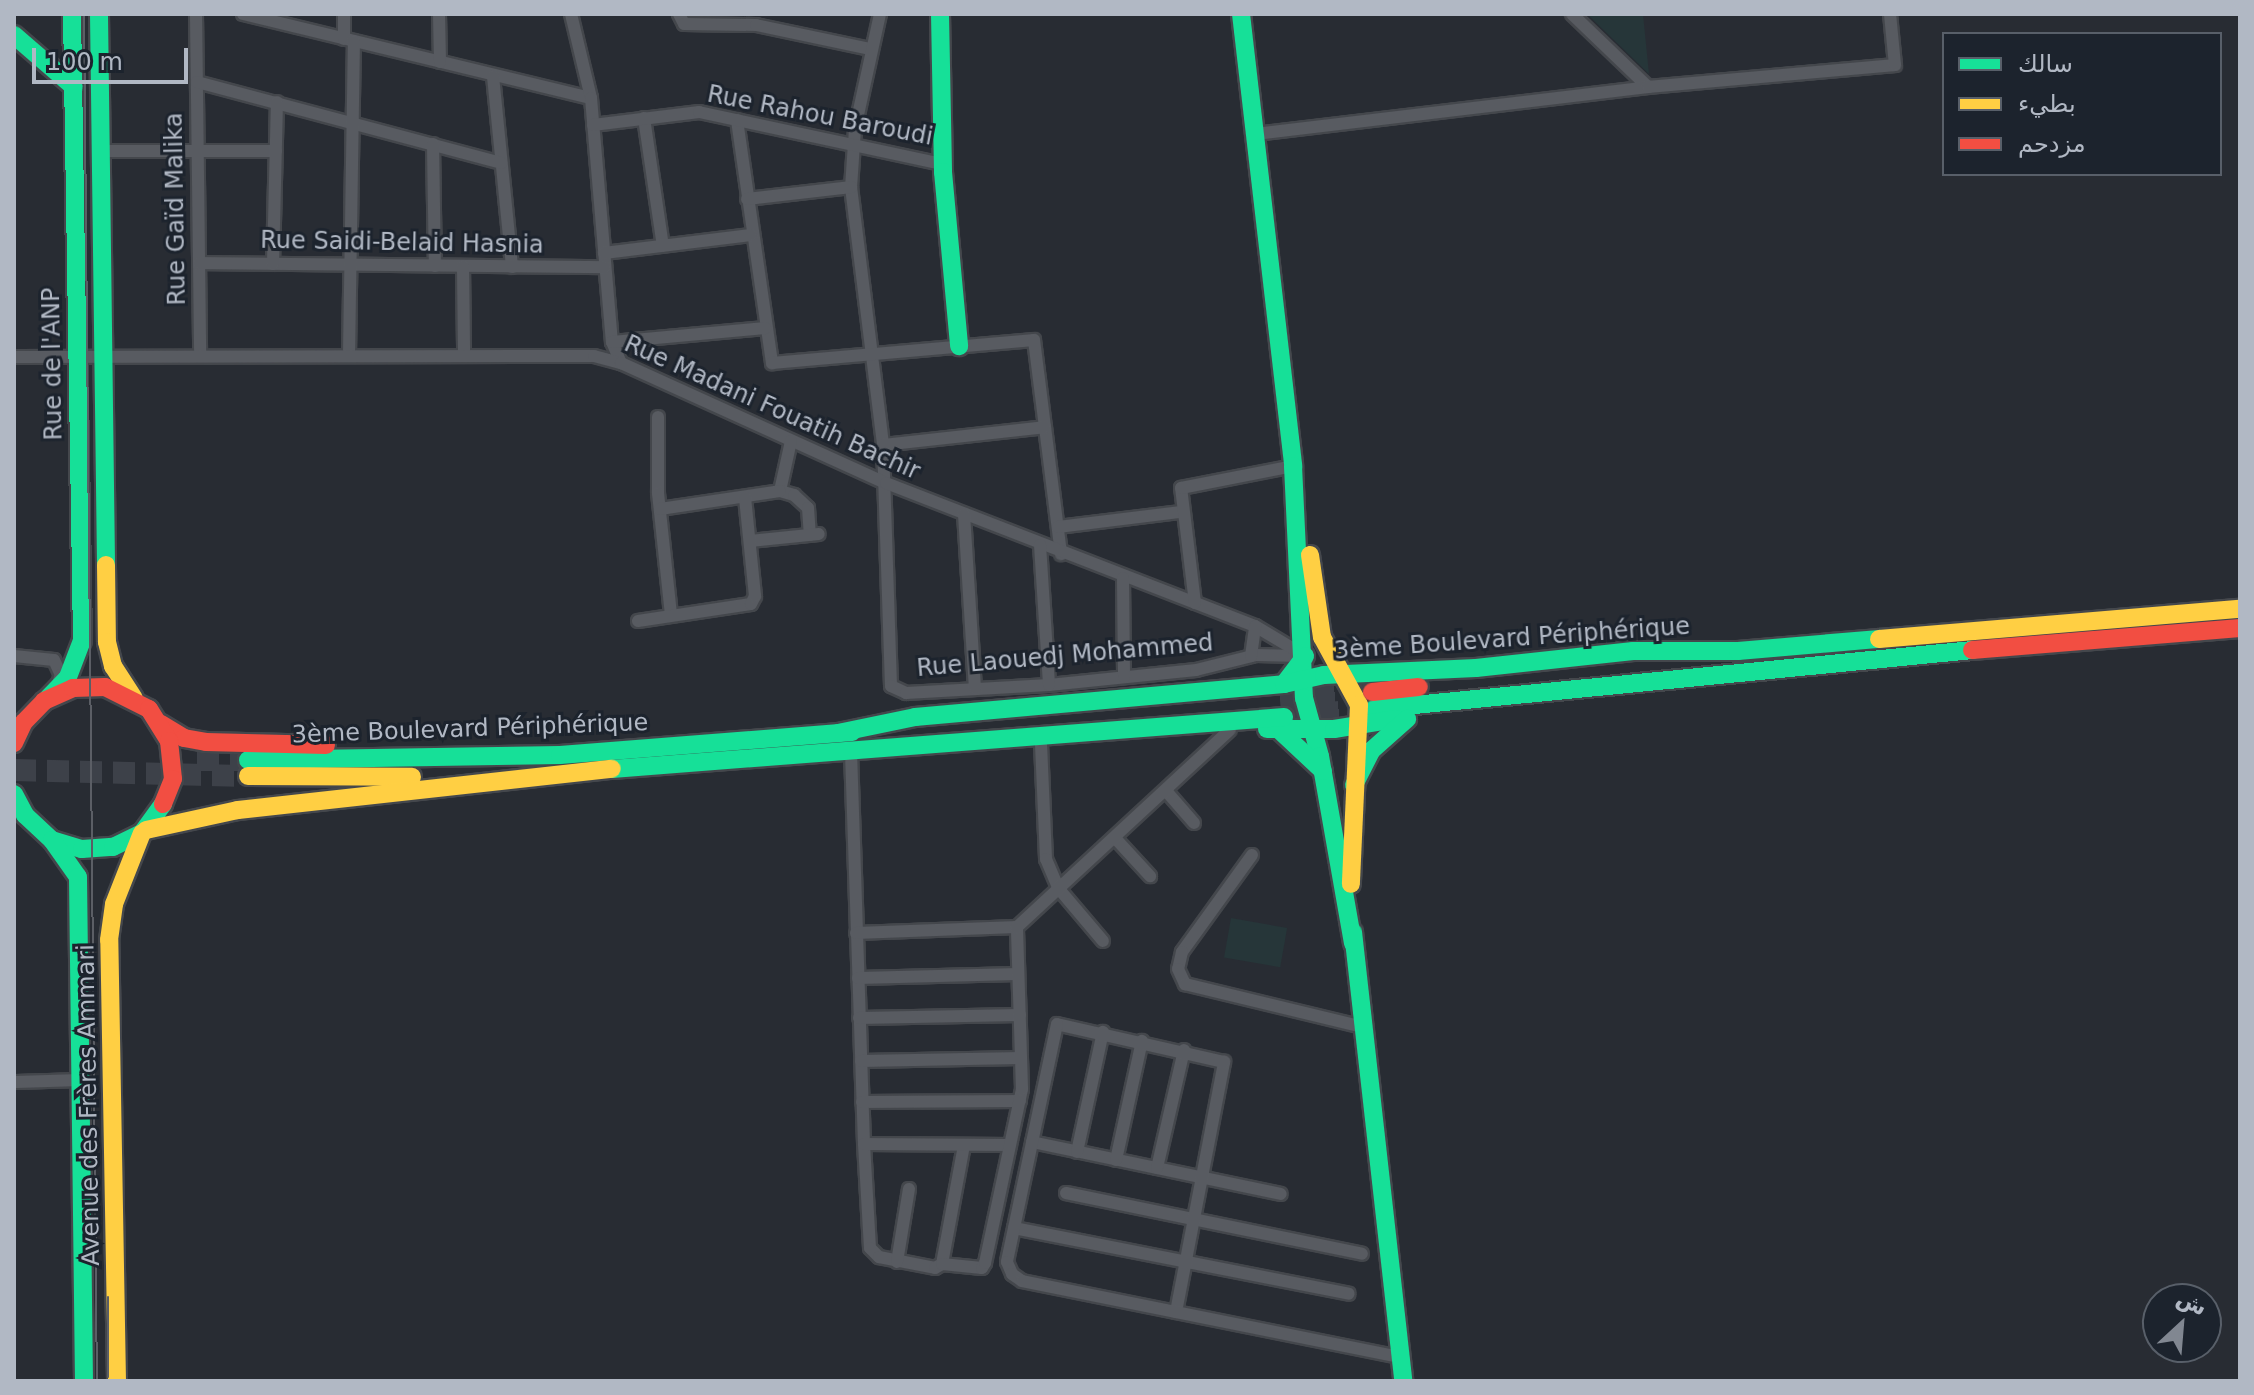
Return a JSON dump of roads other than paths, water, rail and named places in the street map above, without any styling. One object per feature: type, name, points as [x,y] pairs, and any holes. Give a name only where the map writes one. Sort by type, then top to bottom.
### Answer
[{"type":"main road","name":"Rue de l'ANP","points":[[72,14],[107,642],[113,666],[134,698],[160,723]]},
{"type":"main road","name":"Rue de l'ANP","points":[[14,743],[78,657],[82,641],[102,151],[99,14]]},
{"type":"main road","points":[[940,14],[942,164],[959,346]]},
{"type":"main road","points":[[1241,14],[1293,466],[1304,679],[1353,943],[1403,1381]]},
{"type":"main road","points":[[14,35],[74,87]]},
{"type":"main road","points":[[1293,466],[1301,484],[1320,631],[1357,697],[1359,725],[1354,785],[1353,943]]},
{"type":"main road","name":"3ème Boulevard Périphérique","points":[[509,777],[248,768],[560,755],[838,733],[961,712],[1281,707],[1304,679],[1631,642],[1738,660],[2240,609]]},
{"type":"main road","points":[[1373,700],[1738,660],[2158,638],[2240,628]]},
{"type":"main road","points":[[910,747],[1041,744],[1230,730],[1281,707],[1305,656]]},
{"type":"main road","points":[[52,840],[92,850],[113,847],[144,832],[238,810],[509,777],[910,747],[1281,707],[1313,729],[1359,725],[1610,693],[1738,660]]},
{"type":"main road","points":[[14,721],[46,699],[89,686],[134,698]]},
{"type":"main road","points":[[1281,707],[1323,771]]},
{"type":"main road","points":[[1354,785],[1378,743],[1409,717]]},
{"type":"main road","points":[[160,723],[184,738],[206,742],[560,755]]},
{"type":"main road","name":"Avenue des Frères Ammari","points":[[117,1381],[109,940],[114,904],[144,832],[159,816],[173,779],[171,750],[160,723]]},
{"type":"main road","name":"Avenue des Frères Ammari","points":[[14,794],[20,811],[52,840],[78,877],[84,1381]]},
{"type":"street","name":"Rue Gaïd Malika","points":[[196,14],[200,355]]},
{"type":"street","points":[[243,14],[591,98]]},
{"type":"street","points":[[344,14],[349,40],[354,122],[349,355]]},
{"type":"street","points":[[439,14],[440,62]]},
{"type":"street","points":[[571,14],[591,98],[612,342],[621,363]]},
{"type":"street","points":[[679,14],[684,24],[756,25],[870,49]]},
{"type":"street","name":"Rue Laouedj Mohammed","points":[[880,14],[870,49],[854,145],[851,187],[886,483],[890,683],[902,693],[1049,685],[1204,669],[1251,656],[1305,656]]},
{"type":"street","points":[[1572,14],[1648,87]]},
{"type":"street","points":[[1255,134],[1648,87],[1895,65],[1890,14]]},
{"type":"street","points":[[493,76],[512,267]]},
{"type":"street","points":[[197,82],[501,163]]},
{"type":"street","points":[[273,264],[277,102]]},
{"type":"street","name":"Rue Rahou Baroudi","points":[[593,125],[699,112],[942,164]]},
{"type":"street","points":[[644,118],[663,246]]},
{"type":"street","points":[[737,120],[751,235],[772,363],[1034,340],[1061,554]]},
{"type":"street","points":[[433,144],[435,266]]},
{"type":"street","points":[[102,151],[276,151]]},
{"type":"street","points":[[747,199],[851,187]]},
{"type":"street","points":[[604,253],[751,235]]},
{"type":"street","name":"Rue Saidi-Belaid Hasnia","points":[[199,263],[605,267]]},
{"type":"street","points":[[463,266],[464,354]]},
{"type":"street","points":[[612,342],[765,328]]},
{"type":"street","name":"Rue Madani Fouatih Bachir","points":[[14,357],[594,356],[621,363],[886,483],[1061,554],[1255,626],[1305,656]]},
{"type":"street","points":[[658,417],[660,509],[671,614]]},
{"type":"street","points":[[883,445],[1045,427]]},
{"type":"street","points":[[780,491],[791,441]]},
{"type":"street","points":[[1195,603],[1179,495],[1185,485],[1293,466]]},
{"type":"street","points":[[660,509],[780,491],[794,495],[808,508],[815,534],[750,541]]},
{"type":"street","points":[[638,621],[751,604],[755,596],[745,498]]},
{"type":"street","points":[[1058,527],[1181,512]]},
{"type":"street","points":[[964,514],[975,689]]},
{"type":"street","points":[[1040,545],[1049,685]]},
{"type":"street","points":[[1123,578],[1124,677]]},
{"type":"street","points":[[1251,656],[1255,626]]},
{"type":"street","points":[[14,656],[54,660],[61,675],[46,699]]},
{"type":"street","points":[[856,933],[1017,927],[1167,792],[1230,730]]},
{"type":"street","points":[[1041,744],[1046,859],[1059,889],[1103,941]]},
{"type":"street","points":[[851,752],[864,1144],[870,1248],[879,1257],[935,1268],[942,1264],[982,1268],[1020,1101],[1017,927]]},
{"type":"street","points":[[1167,792],[1194,823]]},
{"type":"street","points":[[1115,838],[1150,876]]},
{"type":"street","points":[[1252,855],[1182,952],[1178,969],[1185,984],[1363,1027]]},
{"type":"street","points":[[858,978],[1018,974]]},
{"type":"street","points":[[859,1018],[1020,1015]]},
{"type":"street","points":[[1176,1312],[1225,1065],[1222,1059],[1057,1024],[1007,1262],[1012,1274],[1022,1281],[1176,1312],[1400,1357]]},
{"type":"street","points":[[1077,1152],[1103,1032]]},
{"type":"street","points":[[1116,1160],[1142,1041]]},
{"type":"street","points":[[1157,1168],[1184,1050]]},
{"type":"street","points":[[861,1061],[1021,1058]]},
{"type":"street","points":[[14,1082],[82,1080]]},
{"type":"street","points":[[862,1102],[1020,1101]]},
{"type":"street","points":[[1032,1142],[1281,1194]]},
{"type":"street","points":[[864,1144],[1010,1145]]},
{"type":"street","points":[[942,1264],[964,1145]]},
{"type":"street","points":[[897,1262],[909,1189]]},
{"type":"street","points":[[1066,1193],[1362,1254]]},
{"type":"street","points":[[1014,1228],[1349,1294]]},
{"type":"tunnel","points":[[1280,700],[1372,692]]},
{"type":"tunnel","points":[[1284,717],[1374,709]]},
{"type":"tunnel","points":[[197,760],[248,760]]},
{"type":"tunnel","points":[[14,770],[248,776]]},
{"type":"tram line","points":[[84,14],[97,1381]]},
{"type":"tram line","points":[[108,1297],[108,1377]]}]
